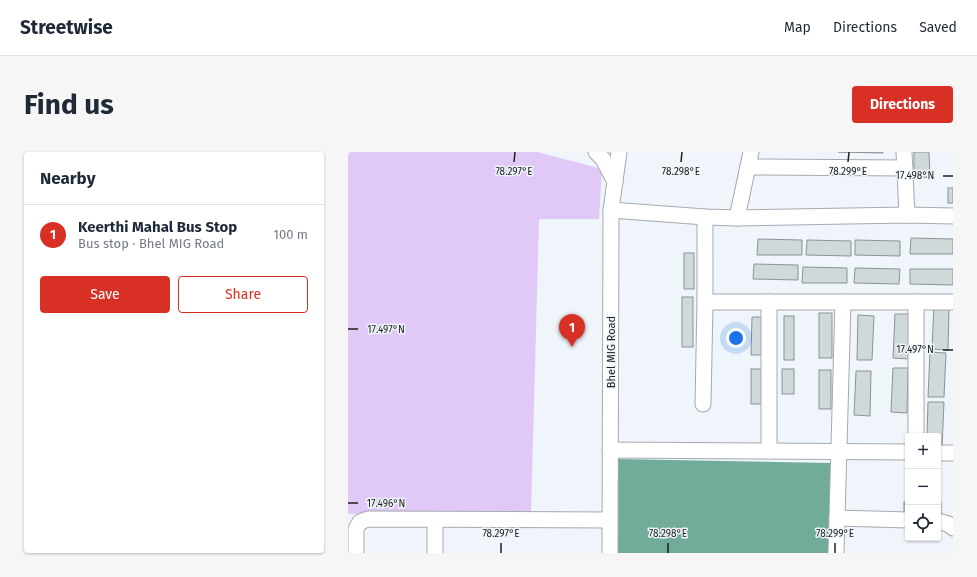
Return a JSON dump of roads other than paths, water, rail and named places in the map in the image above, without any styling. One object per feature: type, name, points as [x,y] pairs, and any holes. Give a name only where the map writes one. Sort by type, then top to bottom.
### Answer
[{"type":"street","points":[[596,152],[603,160],[615,182]]},
{"type":"street","name":"Bhel MIG Road","points":[[610,553],[611,210],[619,152]]},
{"type":"street","points":[[737,218],[751,152]]},
{"type":"street","points":[[904,152],[907,215]]},
{"type":"street","points":[[748,167],[905,168]]},
{"type":"street","points":[[611,210],[737,218],[907,215],[953,216]]},
{"type":"street","points":[[703,404],[705,217]]},
{"type":"street","points":[[705,302],[953,302]]},
{"type":"street","points":[[769,302],[769,451]]},
{"type":"street","points":[[836,553],[843,302]]},
{"type":"street","points":[[916,302],[916,433]]},
{"type":"street","points":[[610,450],[905,452]]},
{"type":"street","points":[[941,452],[953,453]]},
{"type":"street","points":[[837,518],[905,520]]},
{"type":"street","points":[[356,553],[356,529],[360,522],[368,519],[610,520]]},
{"type":"street","points":[[435,520],[435,553]]},
{"type":"street","points":[[941,522],[948,524],[953,528]]},
{"type":"place","name":"Keerthi Mahal Bus Stop","points":[[572,347]]}]
